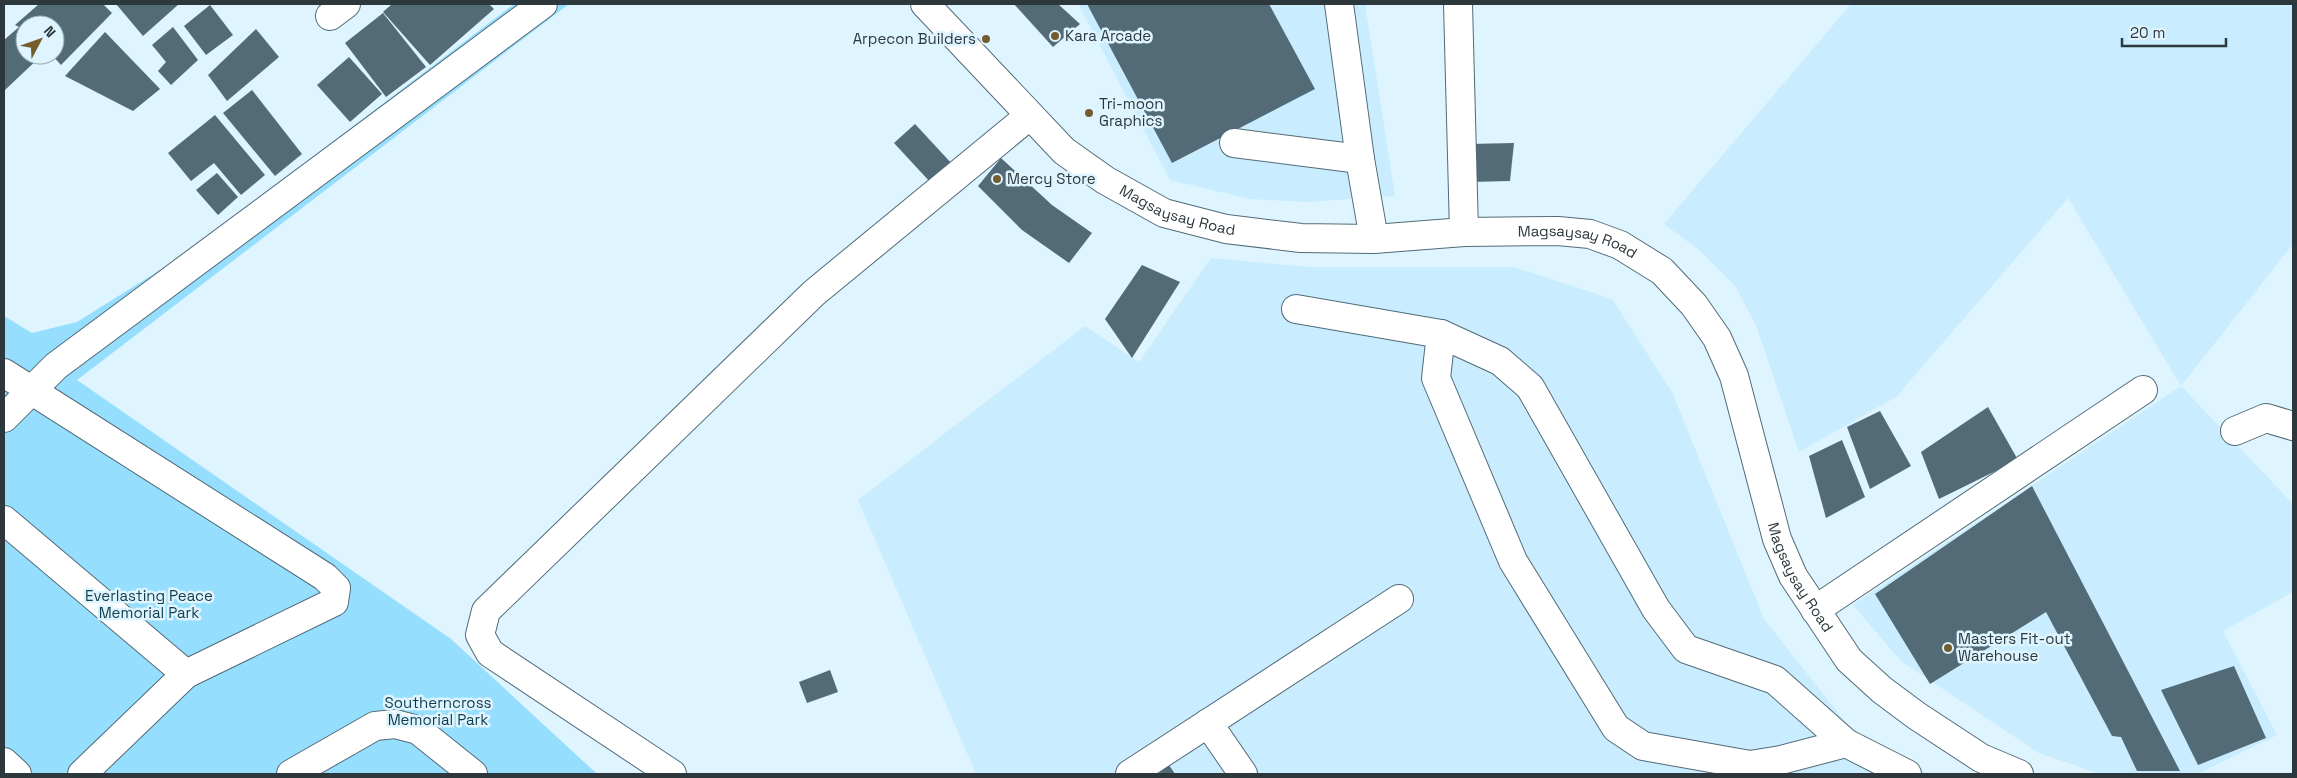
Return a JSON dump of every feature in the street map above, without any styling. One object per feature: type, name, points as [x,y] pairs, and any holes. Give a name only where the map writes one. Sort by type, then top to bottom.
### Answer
[{"type":"main road","points":[[4,418],[56,366],[543,4]]},
{"type":"main road","name":"Magsaysay Road","points":[[925,4],[1064,151],[1105,180],[1164,213],[1226,229],[1301,238],[1374,239],[1464,232],[1558,231],[1590,234],[1620,245],[1662,272],[1694,305],[1717,338],[1734,376],[1777,539],[1793,576],[1849,660],[1882,690],[1916,716],[1981,758],[2019,774]]},
{"type":"main road","points":[[1339,4],[1360,159],[1374,239]]},
{"type":"main road","points":[[1458,4],[1464,232]]},
{"type":"main road","points":[[672,774],[490,653],[480,635],[486,611],[814,293],[1029,116]]},
{"type":"main road","points":[[1234,143],[1360,159]]},
{"type":"main road","points":[[1296,309],[1441,334],[1500,361],[1530,387],[1656,609],[1686,649],[1774,680],[1846,743],[1907,774]]},
{"type":"main road","points":[[1441,334],[1436,378],[1513,561],[1616,728],[1643,746],[1750,765],[1781,760],[1846,743]]},
{"type":"main road","points":[[4,373],[325,577],[336,588],[334,602],[186,674],[82,774]]},
{"type":"main road","points":[[1815,610],[2143,390]]},
{"type":"main road","points":[[2235,431],[2266,418],[2293,426]]},
{"type":"main road","points":[[4,520],[186,674]]},
{"type":"main road","points":[[1130,774],[1399,599]]},
{"type":"main road","points":[[1208,723],[1242,774]]},
{"type":"main road","points":[[291,774],[375,726],[395,724],[418,730],[473,774]]},
{"type":"main road","points":[[4,762],[17,774]]},
{"type":"shaded area","points":[[1078,4],[1365,4],[1395,196],[1306,202],[1250,199],[1170,180]]},
{"type":"shaded area","points":[[1851,4],[2293,4],[2293,244],[2181,386],[2068,198],[1896,397],[1799,452],[1757,328],[1736,287],[1699,250],[1664,224]]},
{"type":"shaded area","points":[[1211,258],[1308,267],[1514,267],[1612,299],[1672,392],[1764,619],[1853,732],[1927,774],[976,774],[858,500],[1085,326],[1139,362]]},
{"type":"shaded area","points":[[2181,386],[2293,504],[2293,592],[2223,631],[2277,735],[2198,774],[2100,774],[2039,753],[1901,661],[1853,605]]},
{"type":"green space","name":"Everlasting Peace Memorial Park","points":[[514,4],[569,4],[77,380],[451,639],[597,774],[4,774],[4,316],[32,333],[77,322],[184,255]]},
{"type":"building","points":[[39,4],[103,4],[112,13],[65,61],[65,15],[26,15]]},
{"type":"building","points":[[116,4],[179,4],[143,36]]},
{"type":"building","points":[[392,4],[489,4],[494,9],[430,65],[383,12]]},
{"type":"building","name":"Kara Arcade","points":[[1014,4],[1058,4],[1080,24],[1053,47]]},
{"type":"building","points":[[1087,4],[1269,4],[1315,89],[1172,163]]},
{"type":"building","points":[[210,5],[233,35],[206,55],[184,26]]},
{"type":"building","points":[[383,13],[426,67],[386,97],[345,43]]},
{"type":"building","points":[[173,27],[198,60],[171,85],[158,71],[166,62],[152,45]]},
{"type":"building","points":[[256,29],[279,57],[227,101],[208,75]]},
{"type":"building","points":[[15,30],[15,65],[31,65],[5,90],[4,88],[4,40]]},
{"type":"building","points":[[105,32],[160,89],[133,111],[65,76]]},
{"type":"building","points":[[349,57],[382,94],[350,122],[317,85]]},
{"type":"building","points":[[252,90],[302,154],[275,176],[223,113]]},
{"type":"building","points":[[215,115],[265,175],[241,195],[214,163],[191,181],[168,153]]},
{"type":"building","points":[[915,124],[953,165],[931,183],[894,143]]},
{"type":"building","points":[[1514,143],[1510,181],[1469,182],[1469,144]]},
{"type":"building","points":[[1001,158],[1052,205],[1092,233],[1069,263],[1022,230],[978,186]]},
{"type":"building","points":[[217,173],[238,197],[218,215],[196,190]]},
{"type":"building","points":[[1142,265],[1180,282],[1132,358],[1105,319]]},
{"type":"building","points":[[1988,407],[2018,460],[1939,499],[1921,452]]},
{"type":"building","points":[[1880,411],[1911,466],[1870,489],[1847,427]]},
{"type":"building","points":[[1842,440],[1865,497],[1826,518],[1809,456]]},
{"type":"building","name":"Masters Fit-out Warehouse","points":[[2032,486],[2180,771],[2137,771],[2121,737],[2112,736],[2046,612],[1930,684],[1875,594]]},
{"type":"building","points":[[2234,666],[2266,738],[2198,765],[2161,690]]},
{"type":"building","points":[[830,670],[838,692],[807,703],[799,682]]},
{"type":"building","points":[[1169,765],[1175,774],[1158,774]]},
{"type":"place","name":"Kara Arcade","points":[[1055,36]]},
{"type":"place","name":"Arpecon Builders","points":[[986,39]]},
{"type":"place","name":"Tri-moon Graphics","points":[[1089,113]]},
{"type":"place","name":"Mercy Store","points":[[997,179]]},
{"type":"place","name":"Masters Fit-out Warehouse","points":[[1948,648]]},
{"type":"park label","name":"Southerncross Memorial Park","points":[[438,712]]}]
